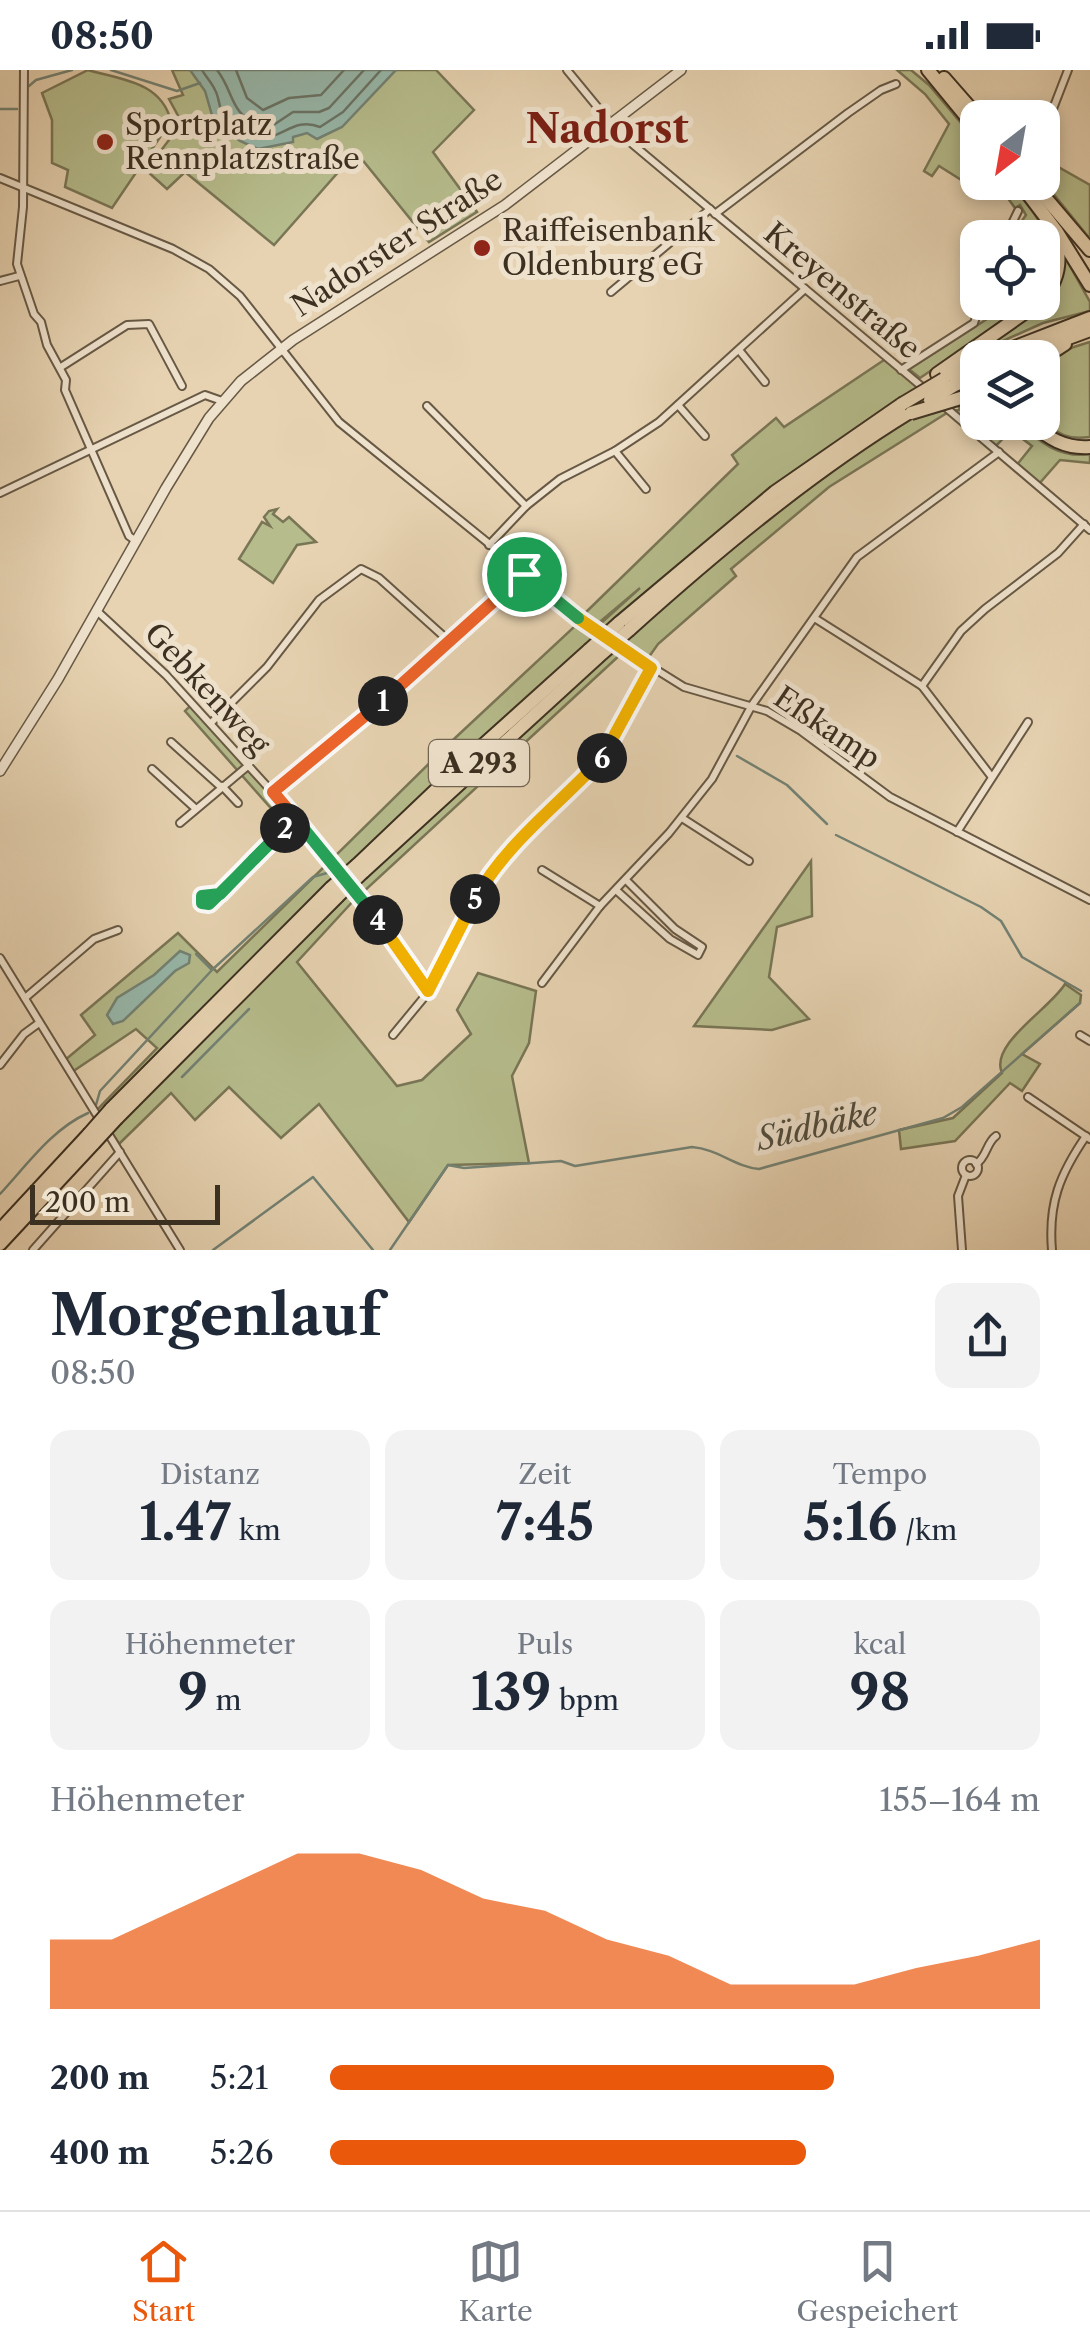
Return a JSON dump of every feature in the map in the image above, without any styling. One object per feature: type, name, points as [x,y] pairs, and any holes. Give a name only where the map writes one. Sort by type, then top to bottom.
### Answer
[{"type":"highway","points":[[918,70],[955,97]]},
{"type":"highway","points":[[928,70],[960,102]]},
{"type":"highway","points":[[940,70],[960,104]]},
{"type":"highway","points":[[1041,202],[1090,250]]},
{"type":"highway","points":[[1041,202],[1090,271]]},
{"type":"highway","points":[[1041,202],[1090,285]]},
{"type":"highway","points":[[1041,202],[1048,220]]},
{"type":"highway","points":[[1033,340],[1090,318]]},
{"type":"highway","points":[[905,408],[955,386],[1022,320]]},
{"type":"highway","points":[[1060,342],[1090,331]]},
{"type":"highway","points":[[1060,346],[1090,331]]},
{"type":"highway","name":"A 293","points":[[0,1244],[114,1114],[334,892],[624,626],[774,492],[857,432],[955,386]]},
{"type":"highway","name":"A 293","points":[[624,626],[905,408]]},
{"type":"highway","points":[[1060,434],[1090,444]]},
{"type":"highway","points":[[1052,440],[1066,446],[1090,444]]},
{"type":"highway","name":"A 293","points":[[0,1230],[92,1138]]},
{"type":"street","points":[[24,70],[19,276],[129,536],[136,541]]},
{"type":"street","name":"Kreyenstraße","points":[[566,70],[612,125],[1087,527]]},
{"type":"street","name":"Nadorster Straße","points":[[0,772],[98,611],[166,488],[222,401],[282,347],[476,224],[681,70]]},
{"type":"street","points":[[1056,100],[1068,70]]},
{"type":"street","points":[[611,292],[839,119],[880,90],[896,84]]},
{"type":"street","name":"Eßkamp","points":[[0,178],[198,262],[236,292],[338,422],[586,624],[651,668],[684,687],[752,705],[793,725],[890,797],[1090,900]]},
{"type":"street","points":[[1013,220],[1018,211]]},
{"type":"street","points":[[0,282],[19,276]]},
{"type":"street","points":[[489,545],[526,506],[560,479],[615,451],[678,405],[805,289]]},
{"type":"street","points":[[901,370],[975,320]]},
{"type":"street","points":[[61,368],[127,325],[150,324],[182,386]]},
{"type":"street","points":[[739,350],[765,382]]},
{"type":"street","points":[[0,493],[209,395],[222,401]]},
{"type":"street","points":[[678,405],[705,436]]},
{"type":"street","points":[[427,406],[526,506]]},
{"type":"street","points":[[615,451],[646,489]]},
{"type":"street","points":[[542,984],[600,906],[682,818],[712,779],[752,705],[857,558],[999,452]]},
{"type":"street","points":[[922,686],[961,632],[1087,527]]},
{"type":"street","points":[[211,724],[266,667],[318,600],[361,568],[379,578],[450,642]]},
{"type":"street","points":[[273,792],[524,574]]},
{"type":"street","name":"Gebkenweg","points":[[98,611],[166,675],[273,792],[378,921],[428,991]]},
{"type":"street","points":[[816,619],[922,686],[991,776]]},
{"type":"street","points":[[393,1034],[428,991],[478,894],[528,830],[609,751],[651,668]]},
{"type":"street","points":[[957,832],[1028,722]]},
{"type":"street","points":[[171,742],[238,803]]},
{"type":"street","points":[[180,823],[248,765]]},
{"type":"street","points":[[152,769],[196,809]]},
{"type":"street","points":[[220,894],[295,818]]},
{"type":"street","points":[[682,818],[749,861]]},
{"type":"street","points":[[542,870],[600,906]]},
{"type":"street","points":[[616,890],[670,939],[698,955],[702,947],[676,929],[626,880]]},
{"type":"street","points":[[25,998],[94,939],[118,930]]},
{"type":"street","points":[[0,958],[180,1250]]},
{"type":"street","points":[[0,1065],[24,1034],[39,1023]]},
{"type":"street","points":[[1080,1034],[1090,1041]]},
{"type":"street","points":[[1028,1097],[1088,1137],[1066,1166],[1054,1192],[1052,1250]]},
{"type":"street","points":[[962,1250],[958,1196],[966,1176],[962,1170],[964,1163],[982,1160],[990,1140],[996,1136]]},
{"type":"street","points":[[33,1250],[120,1152]]},
{"type":"green space","name":"Sportplatz Rennplatzstraße","points":[[88,70],[150,90],[166,108],[171,121],[112,208],[65,187],[68,170],[52,163],[52,120],[42,93]]},
{"type":"green space","points":[[172,70],[436,70],[474,110],[433,152],[477,212],[429,242],[356,152],[274,245],[185,172],[167,189],[146,170],[182,123],[169,99],[183,95]]},
{"type":"green space","points":[[897,70],[911,70],[960,122],[960,179],[939,166],[932,176],[924,171],[949,124],[925,94]]},
{"type":"green space","points":[[1060,168],[1090,185],[1090,239],[1058,200]]},
{"type":"green space","points":[[1009,200],[1024,200],[1038,220],[1023,220],[1026,215],[1020,205],[1015,208]]},
{"type":"green space","points":[[1061,250],[1090,302],[1090,311],[1060,319]]},
{"type":"green space","points":[[985,320],[1005,320],[976,340],[960,340],[960,351],[920,378],[909,369]]},
{"type":"green space","points":[[1018,320],[1055,320],[1005,340],[990,340]]},
{"type":"green space","points":[[1090,342],[1090,437],[1060,433],[1060,353]]},
{"type":"green space","points":[[887,358],[950,411],[829,487],[731,569],[736,576],[658,644],[646,661],[628,649],[622,653],[360,895],[332,859],[575,626],[588,635],[640,588],[595,626],[582,616],[738,464],[732,455],[776,418],[784,427]]},
{"type":"green space","points":[[984,440],[1002,440],[994,448]]},
{"type":"green space","points":[[1024,440],[1039,440],[1069,454],[1090,454],[1090,463],[1060,460],[1038,485],[1016,466],[1032,446]]},
{"type":"green space","points":[[277,509],[273,514],[283,522],[289,517],[316,542],[297,545],[273,583],[239,559],[262,522],[270,526],[264,517]]},
{"type":"green space","points":[[190,706],[291,817],[284,823],[185,711]]},
{"type":"green space","points":[[811,861],[812,916],[777,927],[769,977],[809,1019],[772,1030],[694,1026]]},
{"type":"green space","points":[[328,863],[355,899],[297,962],[397,1086],[422,1080],[471,1034],[457,1010],[478,973],[536,991],[529,1043],[512,1076],[529,1163],[448,1165],[409,1222],[319,1104],[281,1138],[229,1087],[195,1120],[171,1093],[119,1144],[97,1110],[157,1048],[136,1029],[72,1072],[65,1060],[95,1035],[81,1015],[178,933],[217,972]]},
{"type":"green space","points":[[1065,984],[1081,995],[1080,1003],[1022,1054],[1040,1064],[1022,1091],[1010,1083],[955,1141],[901,1149],[899,1130],[953,1118],[1002,1073],[1004,1050]]},
{"type":"water","points":[[190,70],[396,70],[342,127],[317,139],[307,133],[293,137],[293,142],[258,149],[214,122],[205,91]]},
{"type":"water","points":[[180,951],[190,955],[189,963],[175,971],[123,1021],[113,1024],[107,1015],[117,998],[154,975]]},
{"type":"waterway","points":[[29,86],[36,80],[72,70]]},
{"type":"waterway","points":[[111,70],[177,91],[200,83]]},
{"type":"waterway","points":[[0,109],[17,109]]},
{"type":"waterway","points":[[737,756],[787,785],[827,824]]},
{"type":"waterway","points":[[836,835],[981,907],[1001,921],[1022,957],[1081,991]]},
{"type":"waterway","points":[[96,1105],[100,1091],[212,970],[313,877],[334,871]]},
{"type":"waterway","points":[[196,954],[211,969]]},
{"type":"waterway","name":"Südbäke","points":[[390,1250],[448,1165],[464,1168],[561,1161],[575,1166],[692,1147],[759,1169],[943,1118],[962,1107],[1080,1003]]},
{"type":"waterway","points":[[182,1077],[249,1009]]},
{"type":"waterway","points":[[0,1194],[51,1138],[88,1113]]},
{"type":"waterway","name":"Südbäke","points":[[213,1250],[313,1177],[373,1250]]},
{"type":"place","name":"Sportplatz Rennplatzstraße","points":[[105,142]]},
{"type":"place","name":"Raiffeisenbank Oldenburg eG","points":[[482,248]]},
{"type":"district","name":"Nadorst","points":[[607,129]]},
{"type":"route","points":[[524,574],[363,718],[273,792],[295,818],[238,875],[220,894],[204,905],[202,896],[220,894],[295,818],[378,921],[428,991],[478,894],[528,830],[609,751],[651,668],[586,624],[524,574]]}]
